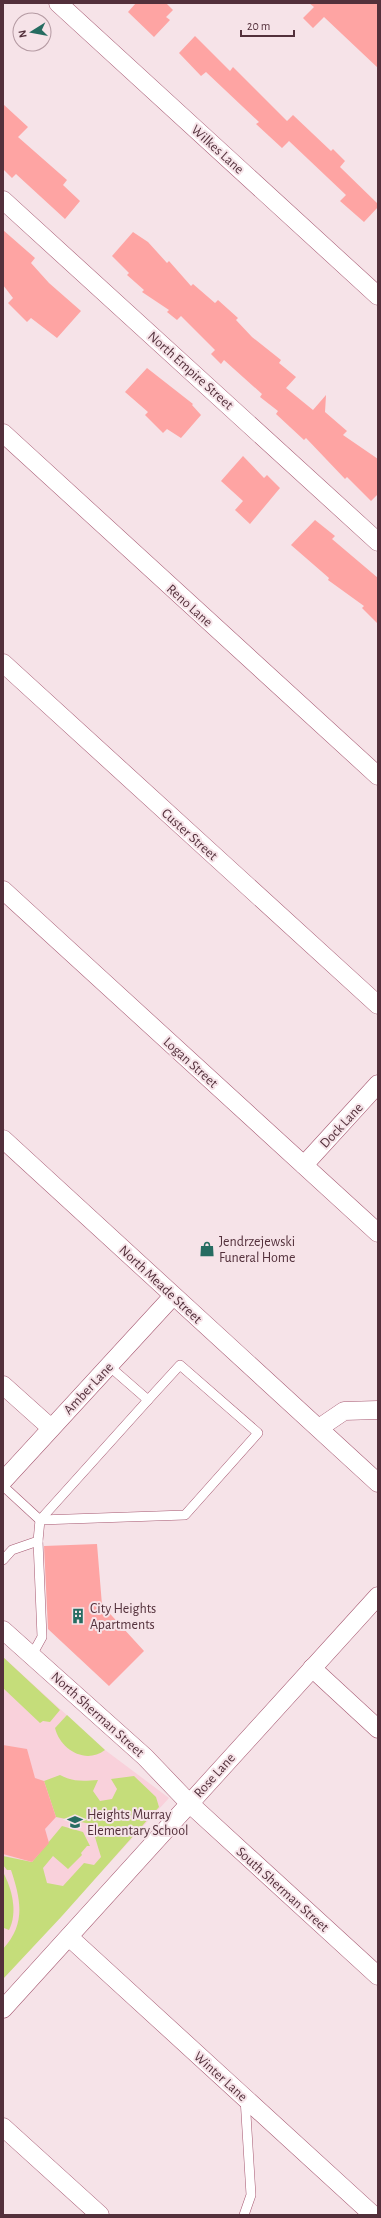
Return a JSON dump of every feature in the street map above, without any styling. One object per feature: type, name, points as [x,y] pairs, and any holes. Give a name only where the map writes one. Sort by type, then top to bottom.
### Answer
[{"type":"street","name":"Wilkes Lane","points":[[58,3],[378,296]]},
{"type":"street","name":"North Empire Street","points":[[3,200],[378,542]]},
{"type":"street","name":"Reno Lane","points":[[3,433],[378,776]]},
{"type":"street","name":"Custer Street","points":[[3,663],[378,1005]]},
{"type":"street","name":"Logan Street","points":[[3,890],[378,1233]]},
{"type":"street","name":"Dock Lane","points":[[304,1165],[378,1084]]},
{"type":"street","name":"North Meade Street","points":[[3,1139],[378,1483]]},
{"type":"street","name":"Amber Lane","points":[[3,1481],[173,1296]]},
{"type":"street","points":[[3,1385],[51,1428]]},
{"type":"street","points":[[319,1428],[344,1411],[378,1410]]},
{"type":"street","name":"Rose Lane","points":[[3,2009],[378,1596]]},
{"type":"street","name":"North Sherman Street","points":[[3,1630],[145,1757],[189,1803]]},
{"type":"street","points":[[312,1668],[378,1729]]},
{"type":"street","name":"South Sherman Street","points":[[189,1803],[378,1976]]},
{"type":"street","name":"Winter Lane","points":[[69,1937],[373,2215]]},
{"type":"street","points":[[3,2127],[100,2215]]},
{"type":"lane","points":[[3,1486],[40,1520],[185,1515],[258,1433],[180,1365],[40,1520],[38,1541],[42,1637],[32,1656]]},
{"type":"lane","points":[[109,1366],[148,1400]]},
{"type":"lane","points":[[3,1560],[12,1550],[38,1541]]},
{"type":"lane","points":[[244,2098],[251,2195],[244,2215]]},
{"type":"shaded area","name":"Heights Murray Elementary School","points":[[3,1657],[105,1750],[169,1798],[3,1979]]},
{"type":"green space","points":[[3,1657],[60,1710],[50,1722],[43,1721],[40,1723],[3,1688]]},
{"type":"green space","points":[[67,1715],[105,1750],[89,1756],[74,1752],[68,1748],[58,1736],[55,1728]]},
{"type":"green space","points":[[60,1775],[74,1780],[98,1780],[93,1791],[100,1801],[112,1799],[117,1789],[111,1779],[134,1776],[156,1797],[159,1807],[62,1916],[3,1979],[3,1949],[15,1930],[18,1921],[19,1902],[11,1870],[7,1870],[3,1865],[3,1856],[32,1862],[62,1826],[83,1832],[90,1846],[87,1846],[81,1853],[82,1855],[68,1869],[53,1856],[43,1868],[47,1883],[63,1886],[84,1863],[94,1865],[101,1857],[91,1824],[56,1817],[44,1781]]},
{"type":"green space","points":[[3,1872],[13,1901],[13,1916],[9,1930],[4,1928],[3,1923]]},
{"type":"building","points":[[136,3],[166,3],[173,10],[166,17],[170,20],[154,37],[128,12]]},
{"type":"building","points":[[309,3],[378,3],[378,68],[324,17],[313,28],[303,18],[314,7]]},
{"type":"building","points":[[195,36],[230,71],[233,67],[287,121],[293,115],[331,151],[333,149],[345,161],[340,167],[378,204],[378,207],[364,222],[340,201],[346,195],[289,141],[282,148],[256,124],[259,122],[206,72],[201,76],[179,53]]},
{"type":"building","points":[[3,104],[28,127],[18,137],[67,180],[63,185],[80,201],[65,219],[16,174],[12,178],[3,169]]},
{"type":"building","points":[[3,230],[35,258],[31,263],[49,283],[81,311],[57,338],[31,318],[27,322],[8,303],[13,298],[3,285]]},
{"type":"building","points":[[133,232],[148,242],[167,263],[169,261],[191,286],[193,284],[215,303],[218,300],[238,318],[236,320],[252,337],[281,360],[279,363],[296,377],[286,388],[313,410],[326,395],[325,412],[347,431],[343,435],[378,459],[378,494],[371,501],[347,477],[345,479],[306,438],[304,440],[276,414],[278,411],[260,397],[262,394],[224,360],[221,364],[211,354],[215,350],[181,316],[177,320],[167,312],[169,310],[142,292],[144,290],[127,275],[129,273],[112,256]]},
{"type":"building","points":[[147,368],[193,404],[192,405],[201,415],[181,438],[167,429],[163,433],[145,415],[148,412],[125,392]]},
{"type":"building","points":[[243,456],[264,478],[267,475],[280,488],[250,524],[235,510],[243,501],[221,481]]},
{"type":"building","points":[[315,520],[335,536],[332,539],[378,578],[378,624],[362,608],[364,606],[328,580],[329,578],[291,545]]},
{"type":"building","name":"City Heights Apartments","points":[[97,1544],[102,1605],[144,1651],[109,1686],[48,1629],[44,1546]]},
{"type":"building","name":"Heights Murray Elementary School","points":[[3,1745],[27,1749],[35,1778],[44,1781],[56,1817],[45,1829],[49,1843],[32,1862],[3,1854]]},
{"type":"place","name":"Jendrzejewski Funeral Home","points":[[207,1249]]},
{"type":"place","name":"City Heights Apartments","points":[[78,1616]]},
{"type":"place","name":"Heights Murray Elementary School","points":[[75,1822]]}]
